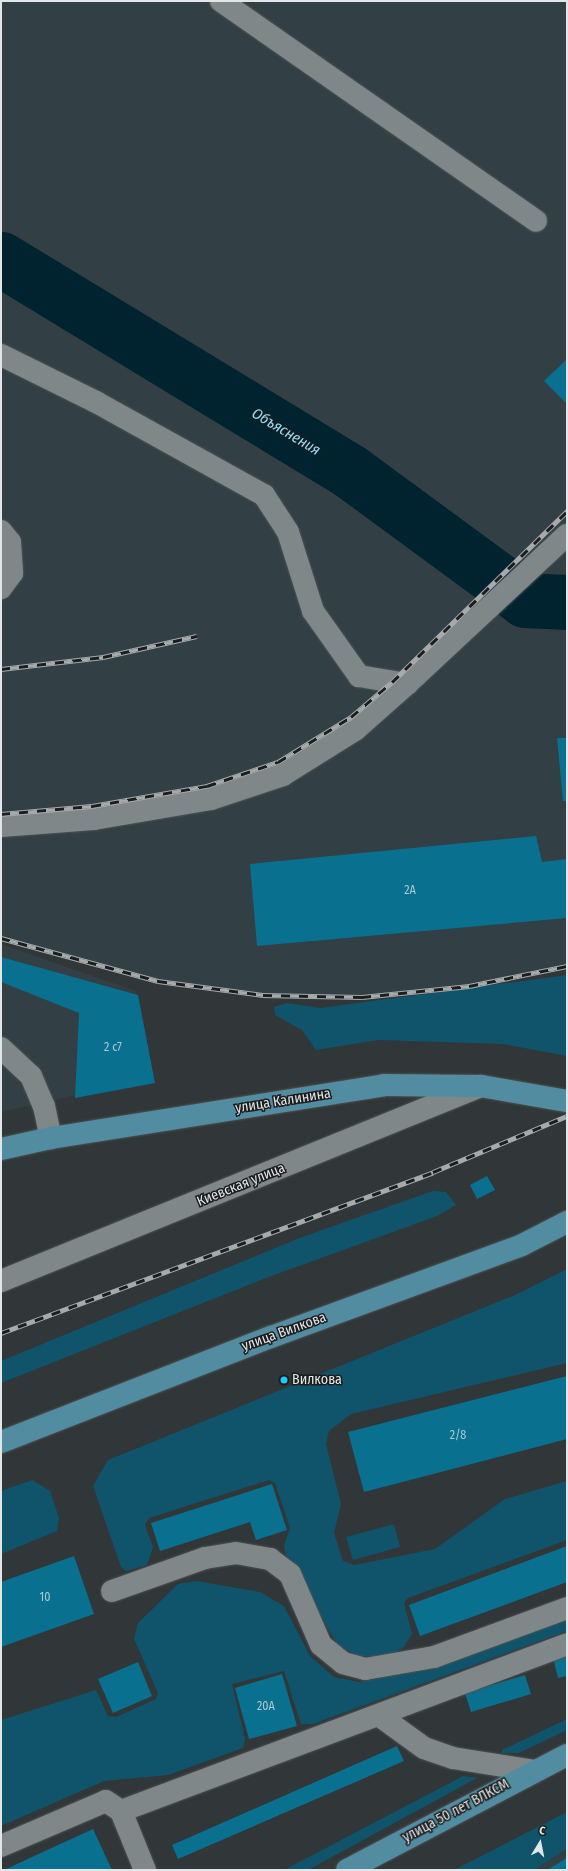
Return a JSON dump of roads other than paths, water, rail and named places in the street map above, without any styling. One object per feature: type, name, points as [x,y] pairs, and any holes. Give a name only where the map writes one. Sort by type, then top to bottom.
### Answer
[{"type":"main road","name":"улица Калинина","points":[[1,1149],[51,1138],[384,1085],[480,1086],[567,1101]]},
{"type":"main road","name":"улица Вилкова","points":[[1,1442],[271,1337],[522,1245],[567,1222]]},
{"type":"main road","name":"улица 50 лет ВЛКСМ","points":[[346,1870],[567,1755]]},
{"type":"street","points":[[221,1],[536,221]]},
{"type":"street","points":[[1,355],[96,402],[264,496],[288,532],[312,611],[338,652],[359,676],[407,684]]},
{"type":"street","points":[[1,531],[10,542],[12,573],[1,588]]},
{"type":"street","points":[[1,826],[94,819],[211,799],[283,776],[355,730],[445,650],[567,535]]},
{"type":"street","points":[[1,1048],[30,1076],[44,1106],[51,1138]]},
{"type":"street","name":"Киевская улица","points":[[1,1281],[480,1086]]},
{"type":"street","points":[[112,1591],[204,1558],[236,1553],[270,1559],[290,1574],[321,1645],[343,1663],[365,1669],[434,1657],[567,1608]]},
{"type":"street","points":[[121,1811],[380,1716],[567,1644]]},
{"type":"street","points":[[380,1716],[424,1748],[452,1758],[534,1771]]},
{"type":"street","points":[[1,1846],[106,1801],[121,1811],[145,1870]]},
{"type":"waterway","name":"Объяснения","points":[[1,259],[351,472],[525,600],[567,602]]},
{"type":"railway","points":[[1,814],[92,806],[207,786],[278,762],[351,717],[392,682],[567,511]]},
{"type":"railway","points":[[1,669],[103,657],[197,636]]},
{"type":"railway","points":[[1,938],[158,981],[263,995],[362,997],[469,986],[567,966]]},
{"type":"railway","points":[[1,1333],[433,1172],[567,1116]]},
{"type":"place","name":"Вилкова","points":[[284,1380]]}]
